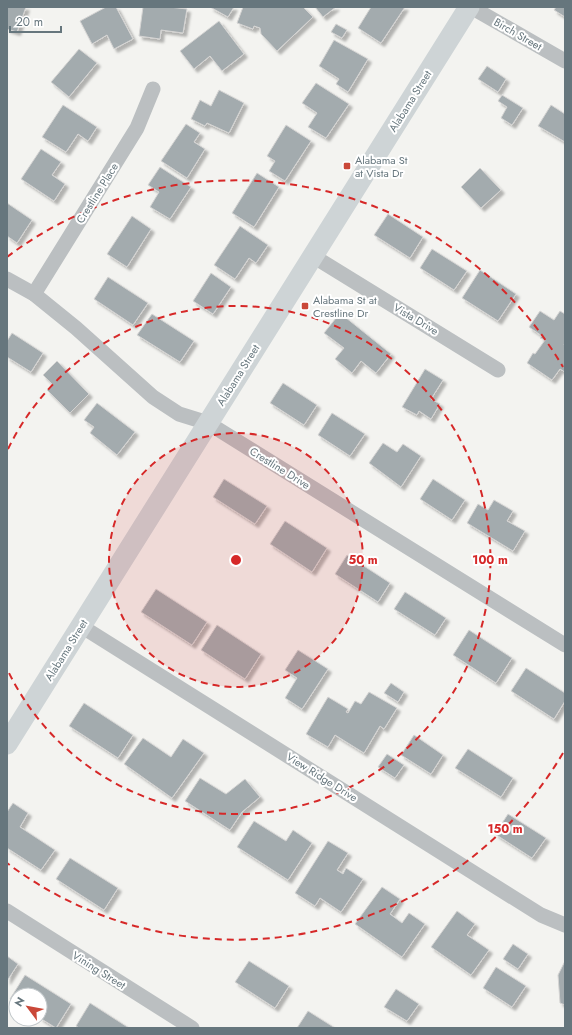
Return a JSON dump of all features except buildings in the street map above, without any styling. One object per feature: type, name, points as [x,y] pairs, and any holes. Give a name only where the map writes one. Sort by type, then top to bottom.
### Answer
[{"type":"main road","name":"Alabama Street","points":[[7,744],[470,7]]},
{"type":"street","name":"Birch Street","points":[[470,7],[565,61]]},
{"type":"street","name":"Crestline Place","points":[[34,294],[137,128],[153,89]]},
{"type":"street","name":"Vista Drive","points":[[313,256],[498,370]]},
{"type":"street","name":"Crestline Drive","points":[[7,279],[34,294],[76,328],[153,397],[179,414],[208,424],[565,645]]},
{"type":"street","name":"View Ridge Drive","points":[[81,626],[541,915],[565,925]]},
{"type":"street","name":"Vining Street","points":[[7,911],[192,1028]]},
{"type":"place","name":"Alabama St at Vista Dr","points":[[347,166]]},
{"type":"place","name":"Alabama St at Crestline Dr","points":[[305,306]]}]
